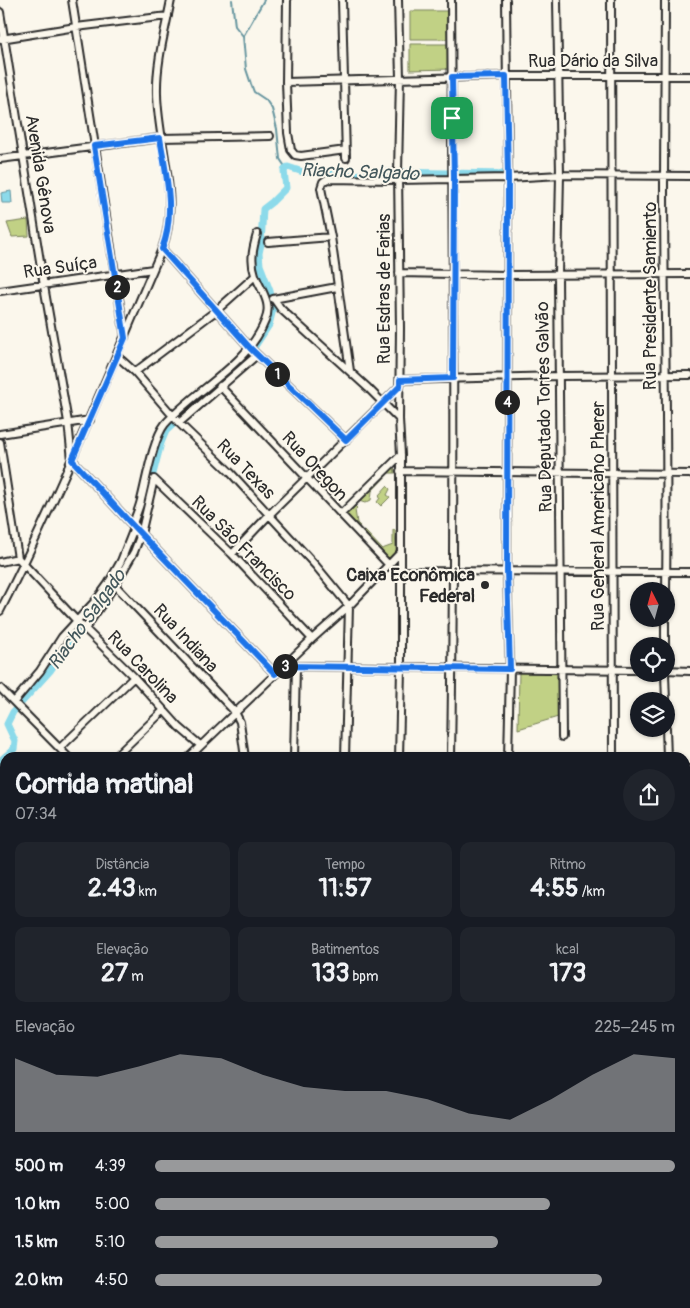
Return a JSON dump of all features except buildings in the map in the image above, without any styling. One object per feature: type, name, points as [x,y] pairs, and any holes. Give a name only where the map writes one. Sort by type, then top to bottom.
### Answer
[{"type":"street","points":[[72,0],[125,338]]},
{"type":"street","points":[[0,611],[24,565],[90,420],[154,270],[168,232],[169,193],[160,138],[157,93],[163,33],[171,0]]},
{"type":"street","points":[[286,0],[286,82],[288,133],[292,153],[301,156],[346,150]]},
{"type":"street","points":[[342,0],[346,158]]},
{"type":"street","name":"Rua Esdras de Farias","points":[[398,0],[400,78],[398,176],[399,420],[401,455],[399,752]]},
{"type":"street","points":[[451,0],[454,175],[451,752]]},
{"type":"street","points":[[506,0],[508,178],[507,571],[510,669],[508,752]]},
{"type":"street","name":"Rua Deputado Torres Galvão","points":[[557,0],[560,76],[558,275],[562,737]]},
{"type":"street","name":"Rua General Americano Pherer","points":[[611,0],[613,752]]},
{"type":"street","name":"Rua Presidente Samiento","points":[[665,0],[666,582]]},
{"type":"street","name":"Avenida Gênova","points":[[0,12],[2,39],[68,422],[72,460]]},
{"type":"street","points":[[2,39],[76,27],[168,16]]},
{"type":"street","name":"Rua Dário da Silva","points":[[286,82],[506,76],[690,76]]},
{"type":"street","points":[[0,159],[160,138],[270,136]]},
{"type":"street","points":[[350,371],[331,236],[321,188],[323,182],[327,179],[454,175],[508,178],[560,175],[690,176]]},
{"type":"street","points":[[178,423],[220,386],[253,351],[268,312],[265,294],[252,264],[252,250],[257,234]]},
{"type":"street","points":[[268,242],[331,236]]},
{"type":"street","points":[[162,249],[253,351],[346,440]]},
{"type":"street","name":"Rua Suíça","points":[[0,291],[154,270]]},
{"type":"street","points":[[399,273],[507,275],[690,274]]},
{"type":"street","points":[[135,372],[217,310],[256,276]]},
{"type":"street","points":[[337,287],[274,299],[399,420]]},
{"type":"street","points":[[14,702],[34,680],[62,637],[80,625],[115,585],[130,561],[151,458],[161,431],[173,416],[231,366],[253,351]]},
{"type":"street","name":"Rua Texas","points":[[117,356],[135,372],[178,423],[230,472],[316,566],[349,606]]},
{"type":"street","points":[[232,554],[269,515],[383,404],[400,383],[453,378],[690,375]]},
{"type":"street","name":"Rua Oregon","points":[[220,386],[389,565]]},
{"type":"street","points":[[0,434],[90,420]]},
{"type":"street","points":[[0,442],[18,558],[0,562]]},
{"type":"street","points":[[340,514],[401,455]]},
{"type":"street","points":[[72,460],[275,674]]},
{"type":"street","points":[[400,471],[690,474]]},
{"type":"street","name":"Rua São Francisco","points":[[137,530],[154,479],[232,554],[312,639]]},
{"type":"street","points":[[80,625],[115,573],[137,530]]},
{"type":"street","points":[[194,752],[349,606],[400,553]]},
{"type":"street","name":"Rua Carolina","points":[[18,558],[80,625],[134,677],[179,727],[200,745]]},
{"type":"street","points":[[400,571],[690,572]]},
{"type":"street","name":"Rua Indiana","points":[[115,585],[235,712]]},
{"type":"street","points":[[345,752],[349,606]]},
{"type":"street","points":[[285,666],[401,669],[630,670]]},
{"type":"street","points":[[294,752],[296,667]]},
{"type":"street","points":[[675,670],[690,671]]},
{"type":"street","points":[[60,748],[134,677]]},
{"type":"street","points":[[0,688],[64,752]]},
{"type":"street","points":[[120,752],[164,710]]},
{"type":"street","points":[[235,712],[240,722],[244,752]]},
{"type":"street","points":[[666,737],[667,752]]},
{"type":"green space","points":[[410,11],[454,11],[454,39],[410,39]]},
{"type":"green space","points":[[410,44],[450,44],[451,69],[410,70]]},
{"type":"green space","points":[[28,220],[29,236],[12,237],[7,223]]},
{"type":"green space","points":[[394,467],[395,473],[389,473],[372,491],[371,500],[365,503],[359,501]]},
{"type":"green space","points":[[387,486],[390,489],[387,495],[390,497],[381,506],[377,502],[380,498],[379,495]]},
{"type":"green space","points":[[355,506],[357,508],[355,510],[357,523],[360,526],[358,527],[345,515]]},
{"type":"green space","points":[[393,530],[395,530],[396,551],[389,560],[363,533],[365,531],[382,549],[393,545]]},
{"type":"green space","points":[[519,671],[559,673],[558,717],[518,729]]},
{"type":"water","points":[[11,191],[12,203],[2,203],[1,193]]},
{"type":"waterway","points":[[232,0],[235,26],[243,36],[246,69],[254,92],[266,100],[272,109],[277,129],[280,159],[286,168]]},
{"type":"waterway","points":[[244,35],[264,0]]},
{"type":"waterway","name":"Riacho Salgado","points":[[150,485],[166,431],[249,355],[269,325],[273,309],[270,291],[260,265],[259,253],[263,209],[286,188],[284,171],[286,168],[303,172],[313,171],[352,175],[384,172],[507,174]]},
{"type":"waterway","name":"Riacho Salgado","points":[[10,752],[14,749],[15,741],[7,724],[13,712],[50,671],[77,631],[95,610]]},
{"type":"place","name":"Caixa Econômica Federal","points":[[485,585]]},
{"type":"route","points":[[506,76],[508,178],[507,571],[510,669],[285,666],[275,674],[72,460],[125,338],[94,146],[160,138],[170,208],[170,222],[162,249],[250,348],[346,440],[400,386],[400,380],[453,378],[454,177],[452,118],[452,77],[506,76]]}]
